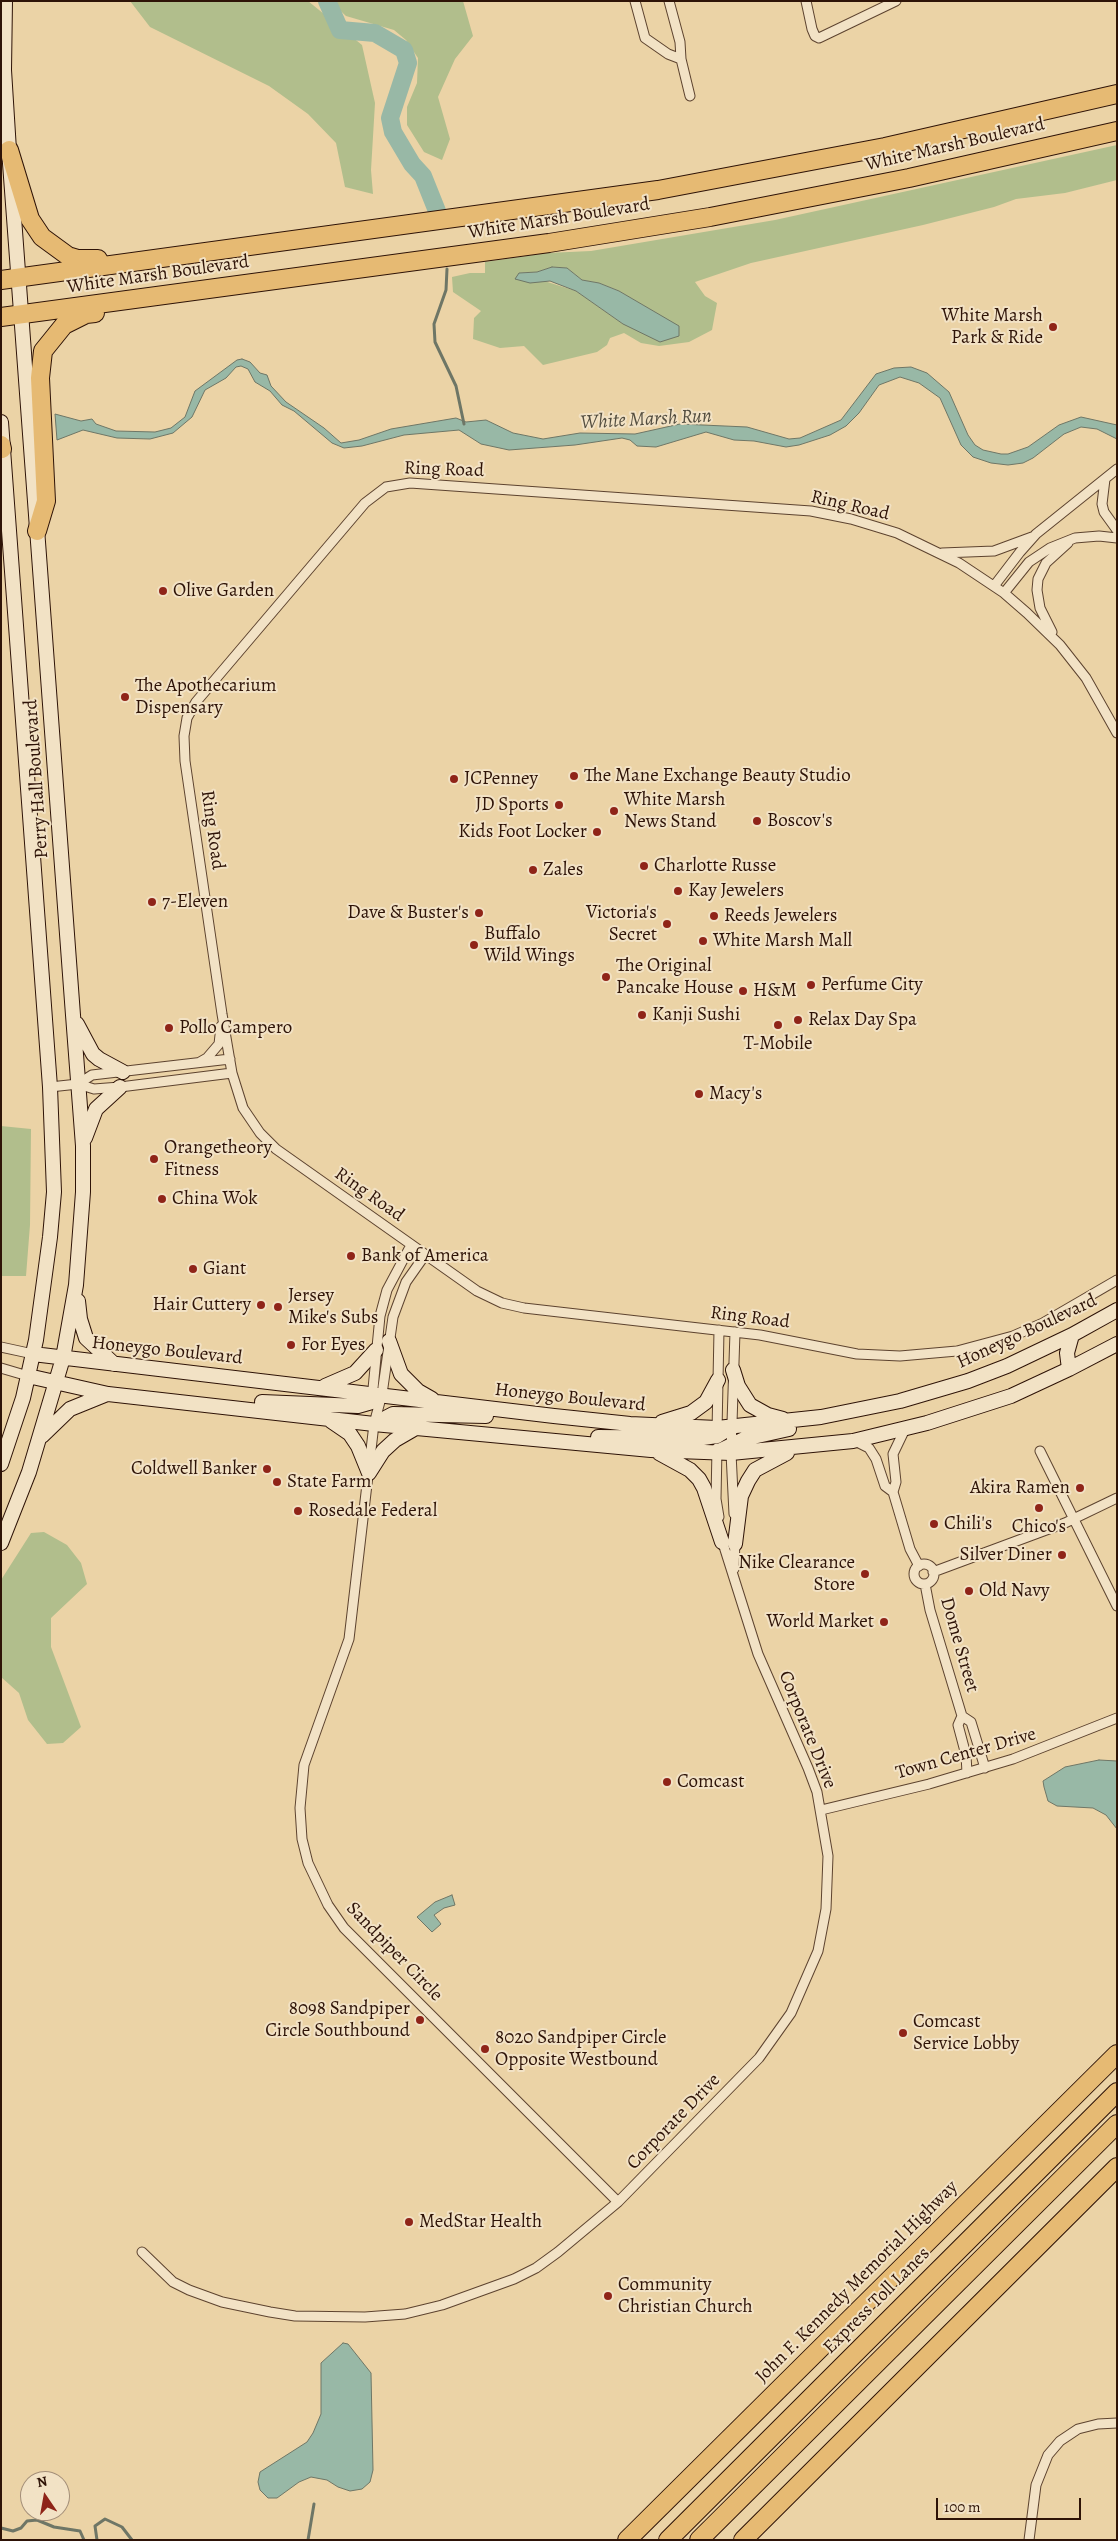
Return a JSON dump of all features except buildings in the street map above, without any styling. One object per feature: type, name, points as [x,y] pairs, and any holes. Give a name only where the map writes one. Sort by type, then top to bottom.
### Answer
[{"type":"highway","name":"White Marsh Boulevard","points":[[10,279],[667,188],[885,146],[1117,94]]},
{"type":"highway","name":"White Marsh Boulevard","points":[[1,317],[549,243],[772,206],[926,174],[1117,130]]},
{"type":"highway","points":[[9,150],[30,219],[42,237],[55,248],[78,259],[152,253],[165,258]]},
{"type":"highway","points":[[37,532],[46,501],[40,370],[43,351],[64,325],[86,314],[309,281],[388,265]]},
{"type":"highway","name":"John F. Kennedy Memorial Highway","points":[[627,2540],[1117,2054]]},
{"type":"highway","name":"Express Toll Lanes","points":[[668,2540],[1117,2092]]},
{"type":"highway","points":[[699,2540],[1117,2124]]},
{"type":"highway","points":[[743,2540],[1117,2167]]},
{"type":"main road","name":"Perry Hall Boulevard","points":[[1,1543],[40,1438],[64,1358],[76,1285],[82,1218],[82,1146],[78,1084],[21,315],[10,279],[9,150],[4,70],[5,1]]},
{"type":"main road","name":"Perry Hall Boulevard","points":[[1,422],[50,1087],[54,1192],[45,1282],[33,1354],[1,1464]]},
{"type":"main road","points":[[73,1015],[93,1054],[123,1072]]},
{"type":"main road","points":[[82,1146],[96,1110],[120,1087]]},
{"type":"main road","points":[[76,1285],[80,1319],[86,1338],[115,1364]]},
{"type":"main road","name":"Honeygo Boulevard","points":[[33,1354],[322,1387],[375,1397],[651,1425],[722,1430],[792,1421],[900,1402],[968,1381],[1007,1366],[1072,1335],[1117,1310]]},
{"type":"main road","points":[[1069,1370],[1067,1353],[1072,1335]]},
{"type":"main road","points":[[389,1341],[401,1374],[418,1391],[436,1402]]},
{"type":"main road","points":[[28,1376],[108,1394],[414,1429],[651,1450],[726,1450],[802,1447],[853,1440],[905,1429],[1006,1398],[1069,1370],[1117,1344]]},
{"type":"main road","points":[[322,1387],[355,1373],[376,1350]]},
{"type":"main road","points":[[733,1370],[738,1386],[750,1404],[768,1415],[792,1421]]},
{"type":"main road","points":[[651,1425],[690,1413],[706,1402],[718,1380]]},
{"type":"main road","points":[[40,1438],[70,1409],[108,1394]]},
{"type":"main road","points":[[224,1406],[261,1402],[358,1406],[375,1397]]},
{"type":"main road","points":[[726,1450],[744,1439],[806,1426],[864,1409]]},
{"type":"main road","points":[[374,1424],[393,1414],[579,1418]]},
{"type":"main road","points":[[325,1418],[350,1434],[358,1446],[369,1473]]},
{"type":"main road","points":[[369,1473],[383,1451],[395,1440],[414,1429]]},
{"type":"main road","points":[[576,1443],[601,1437],[722,1430]]},
{"type":"main road","points":[[728,1543],[741,1496],[756,1470],[802,1447]]},
{"type":"main road","points":[[651,1450],[676,1462],[699,1479],[728,1543]]},
{"type":"street","points":[[635,1],[645,38],[668,54],[681,59]]},
{"type":"street","points":[[669,1],[680,42],[681,59],[690,96]]},
{"type":"street","points":[[806,1],[812,29],[815,36],[819,38],[891,2]]},
{"type":"street","points":[[994,586],[1036,534],[1117,469]]},
{"type":"street","points":[[1105,479],[1102,504],[1104,512],[1117,530]]},
{"type":"street","name":"Ring Road","points":[[1117,733],[1097,695],[1060,645],[1004,593],[940,553],[878,527],[811,511],[430,484],[394,484],[376,493],[203,694],[187,718],[184,736],[222,1014],[232,1072],[243,1108],[254,1126],[268,1142],[476,1291],[513,1306],[788,1339],[871,1355],[919,1356],[957,1351],[998,1341],[1028,1330],[1117,1280]]},
{"type":"street","points":[[940,553],[994,551],[1009,547],[1036,534]]},
{"type":"street","points":[[1004,593],[1028,562],[1050,548],[1075,538],[1098,536],[1117,538]]},
{"type":"street","points":[[1060,645],[1040,608],[1037,590],[1038,579],[1050,559],[1075,538]]},
{"type":"street","points":[[194,1065],[207,1058],[219,1044],[222,1014]]},
{"type":"street","points":[[78,1084],[92,1075],[230,1060]]},
{"type":"street","points":[[50,1087],[78,1084],[94,1089],[120,1087],[232,1072]]},
{"type":"street","points":[[374,1424],[376,1350],[380,1316],[387,1290],[411,1245]]},
{"type":"street","points":[[375,1397],[397,1300],[406,1282],[425,1255]]},
{"type":"street","points":[[719,1330],[718,1380],[722,1430],[726,1450]]},
{"type":"street","points":[[722,1430],[733,1370],[735,1332]]},
{"type":"street","name":"Honeygo Boulevard","points":[[1,1347],[33,1354]]},
{"type":"street","points":[[1,1368],[28,1376]]},
{"type":"street","name":"Sandpiper Circle","points":[[375,1397],[369,1473],[349,1639],[308,1750],[300,1783],[302,1831],[308,1863],[328,1905],[344,1928],[618,2202]]},
{"type":"street","points":[[905,1429],[893,1454],[896,1482],[893,1492],[910,1549],[919,1566]]},
{"type":"street","name":"Corporate Drive","points":[[722,1430],[726,1450],[728,1543],[734,1575]]},
{"type":"street","points":[[853,1440],[869,1448],[876,1459],[884,1486],[893,1492]]},
{"type":"street","name":"Corporate Drive","points":[[142,2252],[173,2282],[189,2290],[236,2305],[295,2316],[365,2317],[405,2314],[486,2290],[536,2268],[618,2202],[759,2058],[791,2013],[818,1950],[825,1916],[828,1856],[821,1810],[808,1768],[758,1654],[734,1575],[728,1543],[716,1499],[726,1450]]},
{"type":"street","points":[[1040,1451],[1117,1606]]},
{"type":"street","points":[[933,1572],[1074,1519],[1117,1498]]},
{"type":"street","points":[[919,1566],[927,1566],[933,1572],[931,1581],[925,1584],[915,1579],[915,1570],[919,1566]]},
{"type":"street","name":"Dome Street","points":[[925,1584],[930,1610],[962,1716],[971,1722],[985,1768]]},
{"type":"street","name":"Dome Street","points":[[962,1716],[958,1725],[966,1755],[967,1773]]},
{"type":"street","name":"Town Center Drive","points":[[821,1810],[985,1768],[1053,1745],[1117,1718]]},
{"type":"street","points":[[1029,2540],[1036,2485],[1048,2455],[1060,2441],[1078,2429],[1098,2424],[1117,2423]]},
{"type":"green space","points":[[130,1],[308,1],[362,45],[375,103],[371,170],[373,194],[345,187],[336,143],[308,114],[269,86],[150,27]]},
{"type":"green space","points":[[330,1],[463,1],[473,36],[455,59],[438,97],[450,139],[442,160],[424,152],[407,125],[407,107],[417,83],[418,58],[406,40],[394,30],[346,16]]},
{"type":"green space","points":[[1117,145],[1117,180],[1065,193],[1016,199],[994,207],[923,225],[751,263],[695,282],[705,296],[717,303],[712,330],[689,342],[659,346],[641,343],[624,333],[610,338],[607,345],[597,352],[543,365],[524,346],[500,348],[473,339],[474,318],[481,311],[453,292],[452,277],[470,273],[485,273],[485,262],[547,253],[591,251],[775,220]],"holes":[[[552,267],[567,268],[582,280],[599,283],[619,291],[678,326],[623,324],[576,291],[519,273],[537,272]]]},
{"type":"green space","points":[[1,1126],[31,1129],[30,1225],[26,1276],[1,1276]]},
{"type":"green space","points":[[44,1532],[67,1545],[81,1563],[87,1584],[51,1618],[51,1647],[81,1727],[63,1743],[47,1744],[28,1720],[19,1693],[1,1677],[1,1580],[31,1533]]},
{"type":"shaded area","points":[[552,267],[567,268],[582,280],[599,283],[619,291],[679,326],[679,336],[660,342],[623,324],[576,291],[550,281],[530,283],[515,279],[519,273],[537,272]]},
{"type":"shaded area","name":"White Marsh Run","points":[[242,359],[250,362],[260,373],[267,375],[271,386],[286,402],[324,428],[341,443],[359,440],[391,429],[456,418],[466,422],[486,420],[513,433],[543,439],[580,433],[635,434],[680,424],[747,427],[789,439],[800,438],[841,420],[876,374],[894,368],[911,367],[927,373],[949,392],[968,435],[975,445],[983,450],[1008,454],[1028,447],[1059,425],[1081,417],[1117,425],[1117,439],[1097,429],[1081,427],[1064,434],[1033,458],[1023,463],[1008,465],[991,463],[973,457],[961,445],[940,398],[919,383],[900,377],[879,385],[859,413],[846,426],[830,435],[786,447],[754,441],[734,440],[706,432],[656,447],[637,446],[630,440],[622,438],[575,445],[509,450],[481,444],[459,430],[404,435],[362,446],[344,448],[332,443],[294,411],[282,405],[270,391],[255,382],[248,369],[241,366],[236,367],[226,378],[205,390],[192,417],[173,433],[150,439],[117,438],[83,430],[57,440],[55,414],[81,421],[92,419],[96,424],[116,431],[155,432],[171,428],[185,417],[195,391],[237,360]]},
{"type":"shaded area","points":[[1099,1760],[1117,1761],[1117,1829],[1106,1815],[1093,1808],[1057,1806],[1048,1801],[1044,1787],[1043,1781],[1065,1767]]},
{"type":"shaded area","points":[[452,1895],[455,1905],[444,1908],[434,1915],[441,1924],[432,1932],[417,1917],[435,1902]]},
{"type":"shaded area","points":[[343,2343],[348,2344],[371,2373],[373,2470],[370,2482],[362,2489],[350,2491],[338,2487],[327,2480],[311,2477],[299,2482],[277,2498],[268,2498],[260,2490],[258,2482],[260,2472],[307,2442],[313,2433],[321,2414],[321,2363]]},
{"type":"waterway","points":[[327,1],[340,30],[375,33],[404,50],[408,63],[390,118],[393,132],[412,164],[423,176],[437,211]]},
{"type":"waterway","points":[[447,269],[446,290],[434,324],[435,342],[456,386],[464,424]]},
{"type":"waterway","points":[[308,2540],[314,2504]]},
{"type":"waterway","points":[[97,2540],[95,2526],[105,2519],[122,2527],[132,2540]]},
{"type":"waterway","points":[[1,2528],[13,2531],[21,2528],[27,2521],[37,2520],[54,2527],[80,2531],[84,2540]]},
{"type":"place","name":"White Marsh Park & Ride","points":[[1053,327]]},
{"type":"place","name":"Olive Garden","points":[[163,591]]},
{"type":"place","name":"The Apothecarium Dispensary","points":[[125,697]]},
{"type":"place","name":"The Mane Exchange Beauty Studio","points":[[574,776]]},
{"type":"place","name":"JCPenney","points":[[454,779]]},
{"type":"place","name":"JD Sports","points":[[559,805]]},
{"type":"place","name":"White Marsh News Stand","points":[[614,811]]},
{"type":"place","name":"Boscov's","points":[[757,821]]},
{"type":"place","name":"Kids Foot Locker","points":[[597,832]]},
{"type":"place","name":"Charlotte Russe","points":[[644,866]]},
{"type":"place","name":"Zales","points":[[533,870]]},
{"type":"place","name":"Kay Jewelers","points":[[678,891]]},
{"type":"place","name":"7-Eleven","points":[[152,902]]},
{"type":"place","name":"Dave & Buster's","points":[[479,913]]},
{"type":"place","name":"Reeds Jewelers","points":[[714,916]]},
{"type":"place","name":"Victoria's Secret","points":[[667,924]]},
{"type":"place","name":"White Marsh Mall","points":[[703,941]]},
{"type":"place","name":"Buffalo Wild Wings","points":[[474,945]]},
{"type":"place","name":"The Original Pancake House","points":[[606,977]]},
{"type":"place","name":"Perfume City","points":[[811,985]]},
{"type":"place","name":"H&M","points":[[743,991]]},
{"type":"place","name":"Kanji Sushi","points":[[642,1015]]},
{"type":"place","name":"Relax Day Spa","points":[[798,1020]]},
{"type":"place","name":"T-Mobile","points":[[778,1025]]},
{"type":"place","name":"Pollo Campero","points":[[169,1028]]},
{"type":"place","name":"Macy's","points":[[699,1094]]},
{"type":"place","name":"Orangetheory Fitness","points":[[154,1159]]},
{"type":"place","name":"China Wok","points":[[162,1199]]},
{"type":"place","name":"Bank of America","points":[[351,1256]]},
{"type":"place","name":"Giant","points":[[193,1269]]},
{"type":"place","name":"Hair Cuttery","points":[[261,1305]]},
{"type":"place","name":"Jersey Mike's Subs","points":[[278,1307]]},
{"type":"place","name":"For Eyes","points":[[291,1345]]},
{"type":"place","name":"Coldwell Banker","points":[[267,1469]]},
{"type":"place","name":"State Farm","points":[[277,1482]]},
{"type":"place","name":"Akira Ramen","points":[[1080,1488]]},
{"type":"place","name":"Chico's","points":[[1039,1508]]},
{"type":"place","name":"Rosedale Federal","points":[[298,1511]]},
{"type":"place","name":"Chili's","points":[[934,1524]]},
{"type":"place","name":"Silver Diner","points":[[1062,1555]]},
{"type":"place","name":"Nike Clearance Store","points":[[865,1574]]},
{"type":"place","name":"Old Navy","points":[[969,1591]]},
{"type":"place","name":"World Market","points":[[884,1622]]},
{"type":"place","name":"Comcast","points":[[667,1782]]},
{"type":"place","name":"8098 Sandpiper Circle Southbound","points":[[420,2020]]},
{"type":"place","name":"Comcast Service Lobby","points":[[903,2033]]},
{"type":"place","name":"8020 Sandpiper Circle Opposite Westbound","points":[[485,2049]]},
{"type":"place","name":"MedStar Health","points":[[409,2222]]},
{"type":"place","name":"Community Christian Church","points":[[608,2296]]}]
